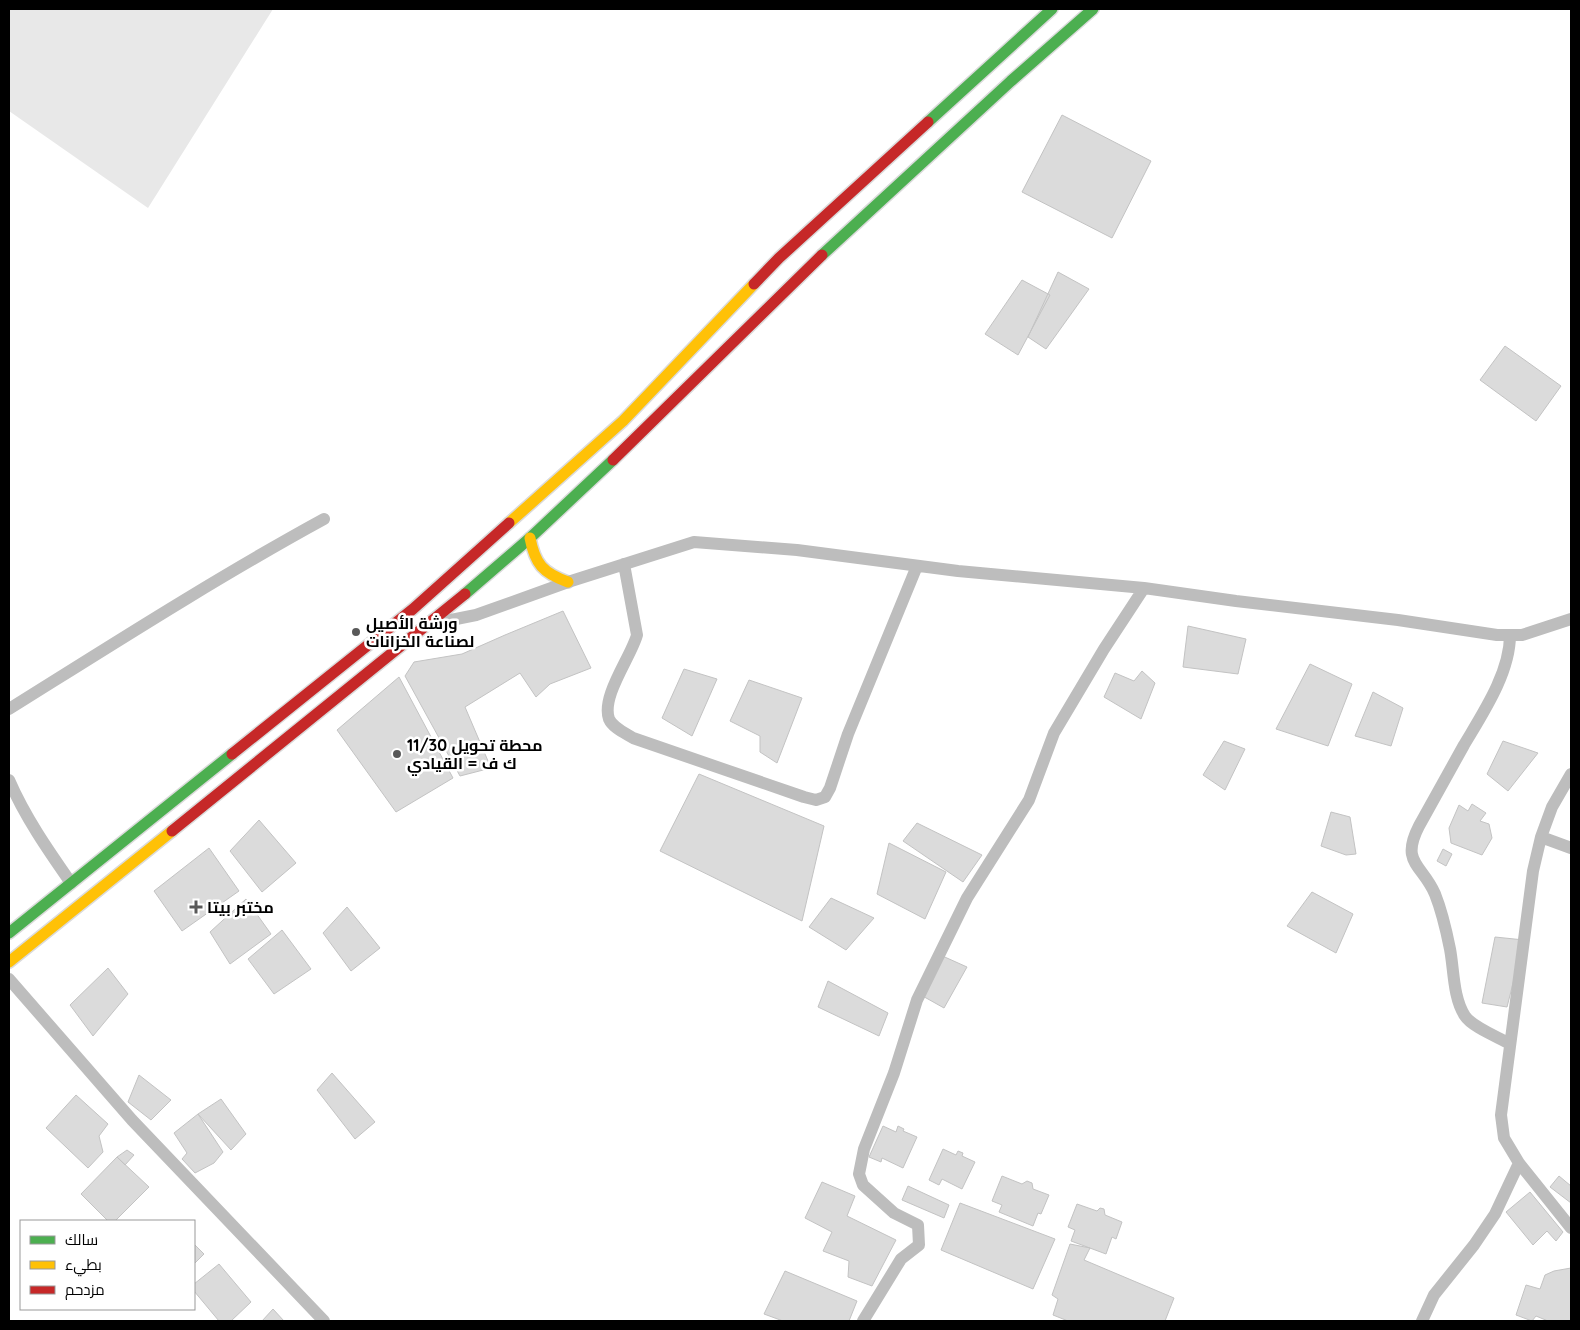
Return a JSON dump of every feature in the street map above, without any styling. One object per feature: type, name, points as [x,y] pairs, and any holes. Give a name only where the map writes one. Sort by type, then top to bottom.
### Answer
[{"type":"highway","points":[[9,933],[413,609],[623,421],[779,258],[1052,9]]},
{"type":"highway","points":[[9,962],[433,621],[530,538],[639,435],[792,283],[1093,9]]},
{"type":"highway","points":[[530,538],[532,554],[540,567],[553,577],[568,582]]},
{"type":"street","points":[[9,709],[166,612],[324,519]]},
{"type":"street","points":[[413,609],[433,621],[446,621],[476,615],[568,582],[694,542],[797,550],[917,566],[1144,588],[1398,620],[1497,635],[1522,635],[1571,619]]},
{"type":"street","points":[[624,564],[637,635],[634,646],[614,686],[608,704],[609,719],[619,730],[634,738],[816,800],[824,797],[830,788],[848,734],[917,566]]},
{"type":"street","points":[[863,1321],[901,1259],[919,1245],[918,1225],[894,1214],[863,1185],[859,1174],[864,1149],[894,1073],[916,1000],[967,898],[1029,800],[1054,733],[1104,649],[1144,588]]},
{"type":"street","points":[[1510,635],[1510,648],[1504,669],[1482,715],[1412,839],[1411,848],[1412,857],[1435,894],[1450,948],[1458,1002],[1465,1016],[1471,1022],[1510,1044]]},
{"type":"street","points":[[1571,774],[1552,807],[1541,837],[1533,871],[1501,1115],[1504,1138],[1518,1163],[1571,1228]]},
{"type":"street","points":[[9,780],[36,833],[71,883]]},
{"type":"street","points":[[1541,837],[1571,848]]},
{"type":"street","points":[[9,979],[132,1120],[324,1321]]},
{"type":"street","points":[[1422,1321],[1434,1295],[1474,1245],[1495,1214],[1518,1163]]},
{"type":"shaded area","points":[[9,9],[273,9],[148,208],[9,111]]},
{"type":"building","points":[[1062,115],[1151,161],[1112,238],[1022,192]]},
{"type":"building","points":[[1058,272],[1089,289],[1046,349],[1028,337]]},
{"type":"building","points":[[1022,280],[1050,295],[1018,355],[985,334]]},
{"type":"building","points":[[1505,346],[1561,386],[1536,421],[1480,380]]},
{"type":"building","points":[[563,611],[591,668],[550,684],[536,697],[520,673],[465,707],[491,768],[460,776],[405,676],[414,662],[462,654]]},
{"type":"building","points":[[1188,626],[1246,639],[1238,674],[1183,667]]},
{"type":"building","points":[[1310,664],[1352,684],[1328,746],[1276,729]]},
{"type":"building","points":[[684,669],[717,679],[692,736],[662,718]]},
{"type":"building","points":[[1142,671],[1155,683],[1141,719],[1104,697],[1115,673],[1134,681]]},
{"type":"building","name":"محطة تحويل 11/30 ك ف = القيادي","points":[[399,677],[453,778],[396,812],[337,730]]},
{"type":"building","points":[[749,680],[802,698],[777,763],[760,752],[760,736],[730,721]]},
{"type":"building","points":[[1373,692],[1403,708],[1391,746],[1355,736]]},
{"type":"building","points":[[1224,741],[1245,749],[1225,790],[1203,775]]},
{"type":"building","points":[[1503,741],[1538,753],[1508,791],[1487,774]]},
{"type":"building","points":[[699,774],[824,826],[802,921],[660,851]]},
{"type":"building","points":[[1472,804],[1486,813],[1480,821],[1489,824],[1492,838],[1482,855],[1451,843],[1449,828],[1459,805],[1468,811]]},
{"type":"building","points":[[1331,812],[1350,817],[1356,854],[1346,855],[1321,846]]},
{"type":"building","points":[[259,820],[296,863],[262,892],[230,851]]},
{"type":"building","points":[[917,823],[982,855],[963,882],[903,841]]},
{"type":"building","points":[[889,843],[946,872],[925,919],[877,894]]},
{"type":"building","points":[[209,848],[239,891],[182,931],[154,891]]},
{"type":"building","points":[[1443,849],[1452,854],[1446,866],[1437,861]]},
{"type":"building","points":[[1312,892],[1353,914],[1336,953],[1287,926]]},
{"type":"building","points":[[831,898],[874,918],[846,950],[809,927]]},
{"type":"building","points":[[246,899],[271,934],[230,964],[210,932]]},
{"type":"building","points":[[347,907],[380,948],[351,971],[323,933]]},
{"type":"building","points":[[282,930],[311,969],[274,994],[248,959]]},
{"type":"building","points":[[1495,937],[1524,940],[1507,1007],[1482,1003]]},
{"type":"building","points":[[938,954],[967,967],[944,1008],[919,994]]},
{"type":"building","points":[[108,968],[128,994],[93,1036],[70,1005]]},
{"type":"building","points":[[828,981],[888,1013],[879,1036],[818,1007]]},
{"type":"building","points":[[332,1073],[375,1122],[355,1139],[317,1090]]},
{"type":"building","points":[[139,1075],[171,1100],[151,1120],[128,1102]]},
{"type":"building","points":[[76,1095],[108,1124],[99,1136],[103,1152],[88,1168],[46,1128]]},
{"type":"building","points":[[221,1099],[246,1134],[231,1150],[198,1114]]},
{"type":"building","points":[[198,1114],[223,1152],[214,1163],[195,1173],[182,1159],[187,1153],[174,1133]]},
{"type":"building","points":[[883,1126],[896,1132],[898,1126],[904,1129],[903,1131],[917,1137],[903,1168],[882,1158],[881,1162],[869,1157]]},
{"type":"building","points":[[943,1149],[956,1155],[958,1151],[963,1153],[962,1156],[975,1162],[962,1189],[942,1179],[939,1185],[929,1180]]},
{"type":"building","points":[[127,1150],[134,1155],[125,1165],[117,1157]]},
{"type":"building","points":[[117,1157],[149,1187],[116,1220],[107,1220],[81,1194]]},
{"type":"building","points":[[1002,1176],[1022,1184],[1027,1181],[1032,1183],[1033,1189],[1049,1195],[1041,1214],[1038,1213],[1033,1226],[999,1212],[1002,1205],[992,1201]]},
{"type":"building","points":[[1559,1176],[1571,1186],[1571,1203],[1550,1187]]},
{"type":"building","points":[[822,1182],[855,1196],[847,1216],[896,1240],[872,1286],[848,1277],[849,1261],[823,1251],[832,1232],[805,1218]]},
{"type":"building","points":[[908,1186],[949,1205],[944,1218],[902,1200]]},
{"type":"building","points":[[1530,1192],[1563,1232],[1556,1241],[1547,1231],[1533,1245],[1506,1212]]},
{"type":"building","points":[[960,1203],[1055,1239],[1033,1289],[941,1250]]},
{"type":"building","points":[[1077,1204],[1097,1211],[1100,1208],[1104,1209],[1105,1215],[1122,1222],[1116,1239],[1112,1237],[1106,1254],[1071,1241],[1075,1230],[1068,1227]]},
{"type":"building","points":[[1070,1244],[1090,1248],[1084,1260],[1174,1298],[1165,1321],[1068,1321],[1053,1315],[1058,1299],[1052,1295]]},
{"type":"building","points":[[195,1245],[204,1254],[195,1263]]},
{"type":"building","points":[[219,1264],[251,1302],[231,1321],[219,1321],[195,1292],[195,1283]]},
{"type":"building","points":[[1571,1268],[1571,1321],[1548,1321],[1536,1316],[1532,1321],[1516,1315],[1526,1285],[1540,1289],[1545,1275],[1554,1271]]},
{"type":"building","points":[[785,1271],[857,1301],[849,1321],[783,1321],[764,1314]]},
{"type":"building","points":[[273,1309],[284,1321],[262,1321]]},
{"type":"traffic: fast","points":[[928,122],[1052,9]]},
{"type":"traffic: fast","points":[[822,255],[1011,81],[1093,9]]},
{"type":"traffic: fast","points":[[465,594],[530,538],[613,460]]},
{"type":"traffic: fast","points":[[9,933],[232,754]]},
{"type":"traffic: slow","points":[[509,523],[623,421],[754,284]]},
{"type":"traffic: slow","points":[[530,538],[535,555],[546,571],[568,582]]},
{"type":"traffic: slow","points":[[9,962],[172,831]]},
{"type":"traffic: jam","points":[[754,284],[779,258],[928,122]]},
{"type":"traffic: jam","points":[[613,460],[822,255]]},
{"type":"traffic: jam","points":[[232,754],[413,609],[509,523]]},
{"type":"traffic: jam","points":[[172,831],[465,594]]},
{"type":"place","name":"ورشة الأصيل لصناعة الخزانات","points":[[356,632]]},
{"type":"place","name":"محطة تحويل 11/30 ك ف = القيادي","points":[[397,754]]},
{"type":"place","name":"مختبر بيتا","points":[[196,907]]}]
